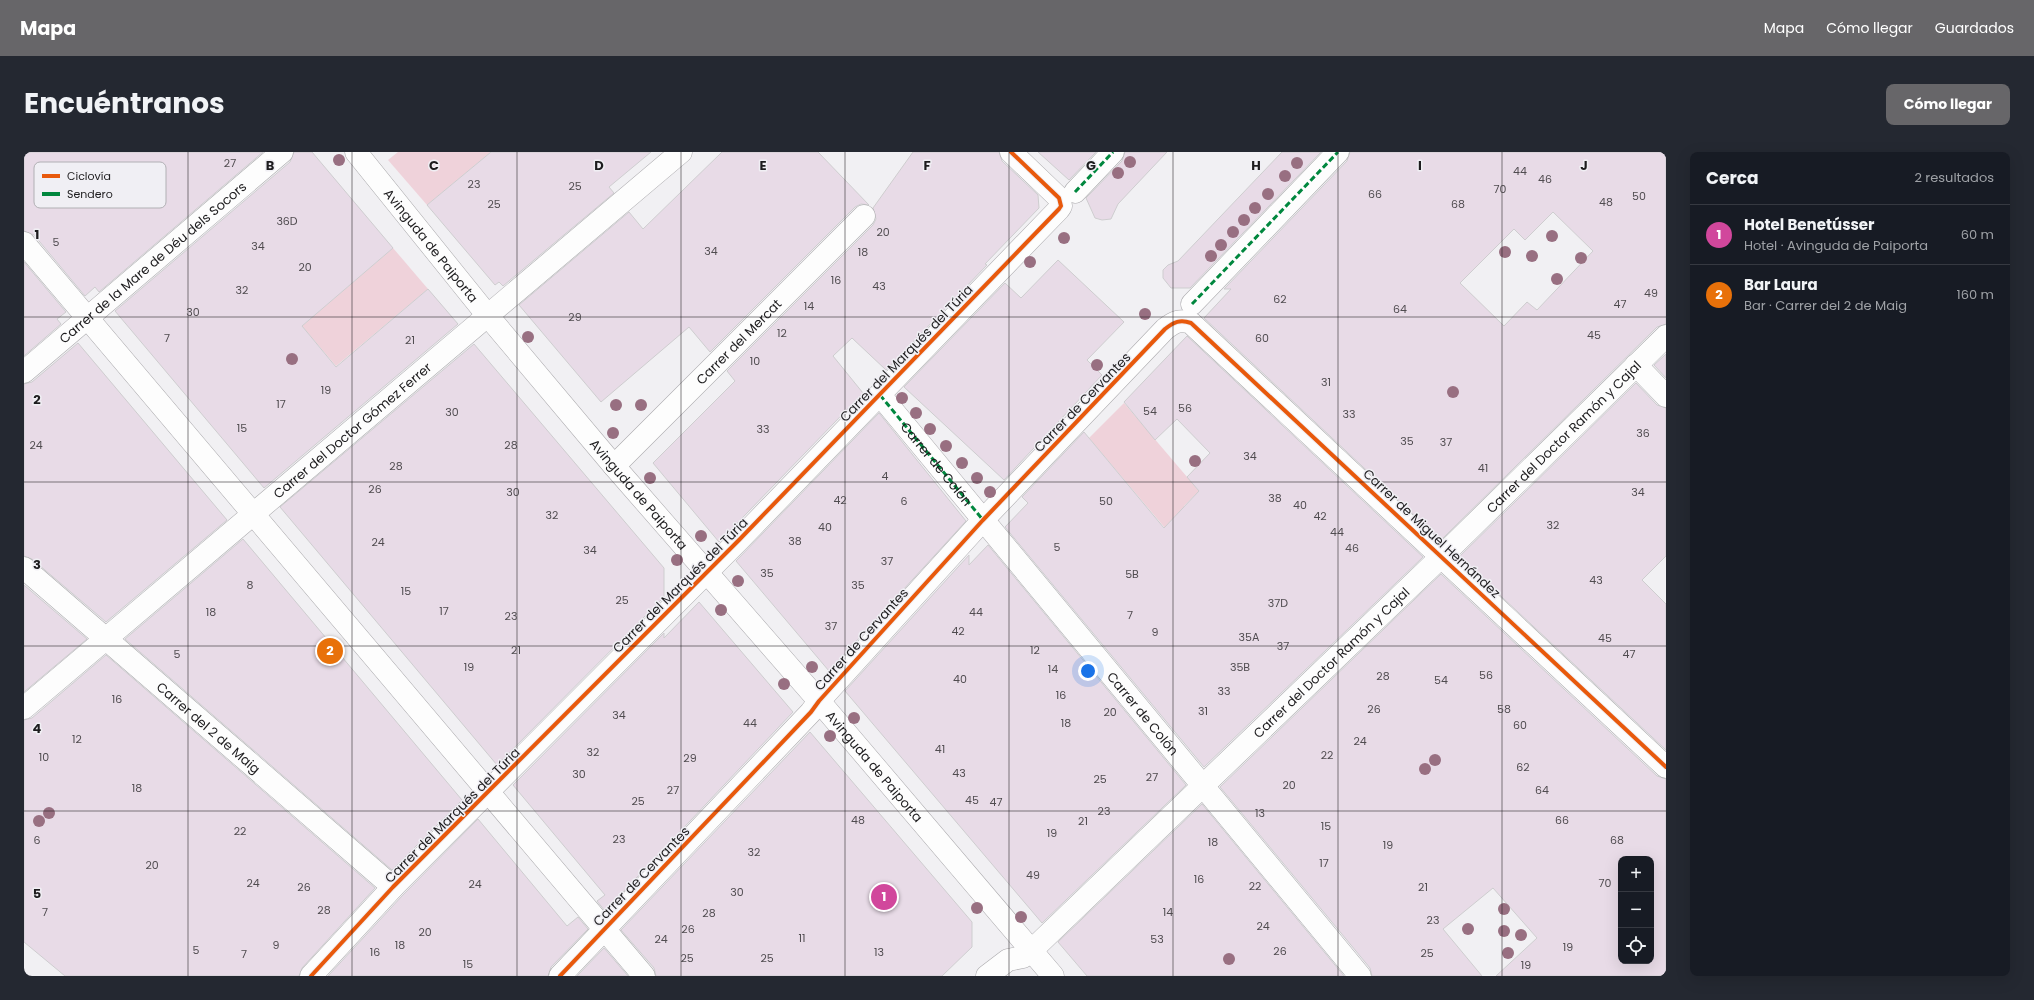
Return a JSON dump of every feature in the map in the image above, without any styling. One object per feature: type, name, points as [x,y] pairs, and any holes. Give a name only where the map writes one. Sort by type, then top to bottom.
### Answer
[{"type":"street","name":"Carrer de la Mare de Déu dels Socors","points":[[24,372],[282,152]]},
{"type":"street","name":"Avinguda de Paiporta","points":[[356,152],[488,316],[614,466],[707,572],[1053,976]]},
{"type":"street","name":"Carrer del Doctor Gómez Ferrer","points":[[24,708],[253,512],[488,316],[681,152]]},
{"type":"street","points":[[1011,152],[1056,195],[1061,202],[1068,199]]},
{"type":"street","name":"Carrer del Marqués del Túria","points":[[311,976],[393,887],[707,572],[880,395],[1113,152]]},
{"type":"street","name":"Carrer de Cervantes","points":[[560,976],[811,712],[818,701],[983,520],[1165,329],[1186,312],[1338,152]]},
{"type":"street","name":"Carrer del Mercat","points":[[614,466],[864,216]]},
{"type":"street","points":[[24,243],[253,512],[488,792],[605,928],[644,976]]},
{"type":"street","name":"Carrer de Miguel Hernández","points":[[1186,312],[1191,323],[1666,767]]},
{"type":"street","name":"Carrer del Doctor Ramón y Cajal","points":[[987,976],[1008,960],[1023,956],[1031,951],[1442,556],[1666,336]]},
{"type":"street","points":[[1636,365],[1666,396]]},
{"type":"street","name":"Carrer de Colón","points":[[880,395],[1204,785],[1360,976]]},
{"type":"street","name":"Carrer del 2 de Maig","points":[[24,568],[393,887]]},
{"type":"shaded area","points":[[398,152],[491,152],[427,205],[388,160]]},
{"type":"shaded area","points":[[393,248],[428,289],[336,366],[302,326]]},
{"type":"shaded area","points":[[1124,403],[1199,491],[1184,506],[1209,536],[1187,554],[1089,438]]},
{"type":"building","points":[[24,152],[263,152],[99,292],[95,287],[85,296],[34,235],[24,231]]},
{"type":"building","points":[[294,152],[312,152],[393,248],[302,326],[336,367],[428,289],[458,324],[264,488],[115,311],[290,162]]},
{"type":"building","points":[[491,152],[651,152],[609,187],[614,193],[503,286],[499,282],[495,285],[427,205]]},
{"type":"building","points":[[722,152],[818,152],[869,205],[861,204],[855,207],[710,352],[689,327],[601,402],[519,305],[629,212],[643,229]]},
{"type":"building","points":[[913,152],[999,152],[1002,161],[1038,195],[1039,208],[985,264],[987,265],[886,370],[852,338],[833,356],[863,393],[719,542],[653,463],[735,381],[727,371],[873,225],[876,219],[873,208]]},
{"type":"building","points":[[1038,152],[1096,152],[1069,180]]},
{"type":"building","points":[[1125,152],[1167,152],[1118,204],[1111,219],[1102,220],[1095,218],[1086,198],[1122,161]]},
{"type":"building","points":[[1282,152],[1321,152],[1190,288],[1171,288],[1163,278],[1163,270],[1168,265],[1178,261]]},
{"type":"building","points":[[1350,152],[1666,152],[1666,324],[1657,327],[1441,540],[1204,318],[1231,289],[1224,289],[1347,161]],"holes":[[[1553,212],[1593,251],[1537,310],[1527,302],[1504,326],[1460,283],[1514,229],[1525,240]]]},
{"type":"building","points":[[1058,260],[1124,322],[1087,360],[1102,375],[1004,480],[904,387],[1005,283],[1021,298]]},
{"type":"building","points":[[24,262],[66,312],[57,319],[61,324],[24,356]]},
{"type":"building","points":[[1187,336],[1423,557],[1204,767],[1005,527],[1028,503],[1022,497],[1084,432],[1164,528],[1199,491],[1187,477],[1210,453],[1177,419],[1155,440],[1124,402]]},
{"type":"building","points":[[78,343],[227,520],[106,622],[32,559],[24,556],[24,384],[32,382]]},
{"type":"building","points":[[474,344],[664,568],[664,597],[497,765],[280,507]]},
{"type":"building","points":[[1666,354],[1666,378],[1654,365]]},
{"type":"building","points":[[1636,383],[1657,405],[1666,408],[1666,556],[1642,580],[1666,604],[1666,750],[1459,557]]},
{"type":"building","points":[[879,413],[966,521],[829,671],[736,561]]},
{"type":"building","points":[[243,539],[462,800],[392,870],[125,639]]},
{"type":"building","points":[[988,545],[1186,785],[1042,923],[845,691],[969,555],[969,565]]},
{"type":"building","points":[[1441,574],[1657,776],[1666,779],[1666,976],[1496,976],[1537,938],[1493,888],[1443,929],[1482,976],[1372,976],[1370,968],[1220,787]]},
{"type":"building","points":[[24,585],[87,639],[24,692]]},
{"type":"building","points":[[699,602],[793,712],[605,911],[597,901],[605,895],[513,785],[664,633],[664,638]]},
{"type":"building","points":[[106,655],[375,888],[302,968],[299,976],[65,976],[24,942],[24,720],[32,718]]},
{"type":"building","points":[[810,732],[972,922],[972,947],[942,976],[656,976],[654,968],[621,930]]},
{"type":"building","points":[[1202,804],[1344,976],[1087,976],[1058,942]]},
{"type":"building","points":[[478,819],[567,926],[578,917],[588,929],[551,967],[548,976],[328,976],[402,896]]},
{"type":"building","points":[[604,948],[628,976],[577,976]]},
{"type":"marked path","points":[[1075,192],[1113,152]]},
{"type":"marked path","points":[[1192,304],[1338,152]]},
{"type":"marked path","points":[[880,395],[983,520]]},
{"type":"cycle path","points":[[311,976],[393,887],[739,540],[1059,209],[1061,206],[1059,198],[1011,152]]},
{"type":"cycle path","points":[[560,976],[811,712],[819,701],[983,520],[1165,329],[1180,321],[1191,323],[1666,767]]},
{"type":"place","name":"Bar Laura","points":[[330,651]]},
{"type":"place","name":"Hotel Benetússer","points":[[884,897]]}]
